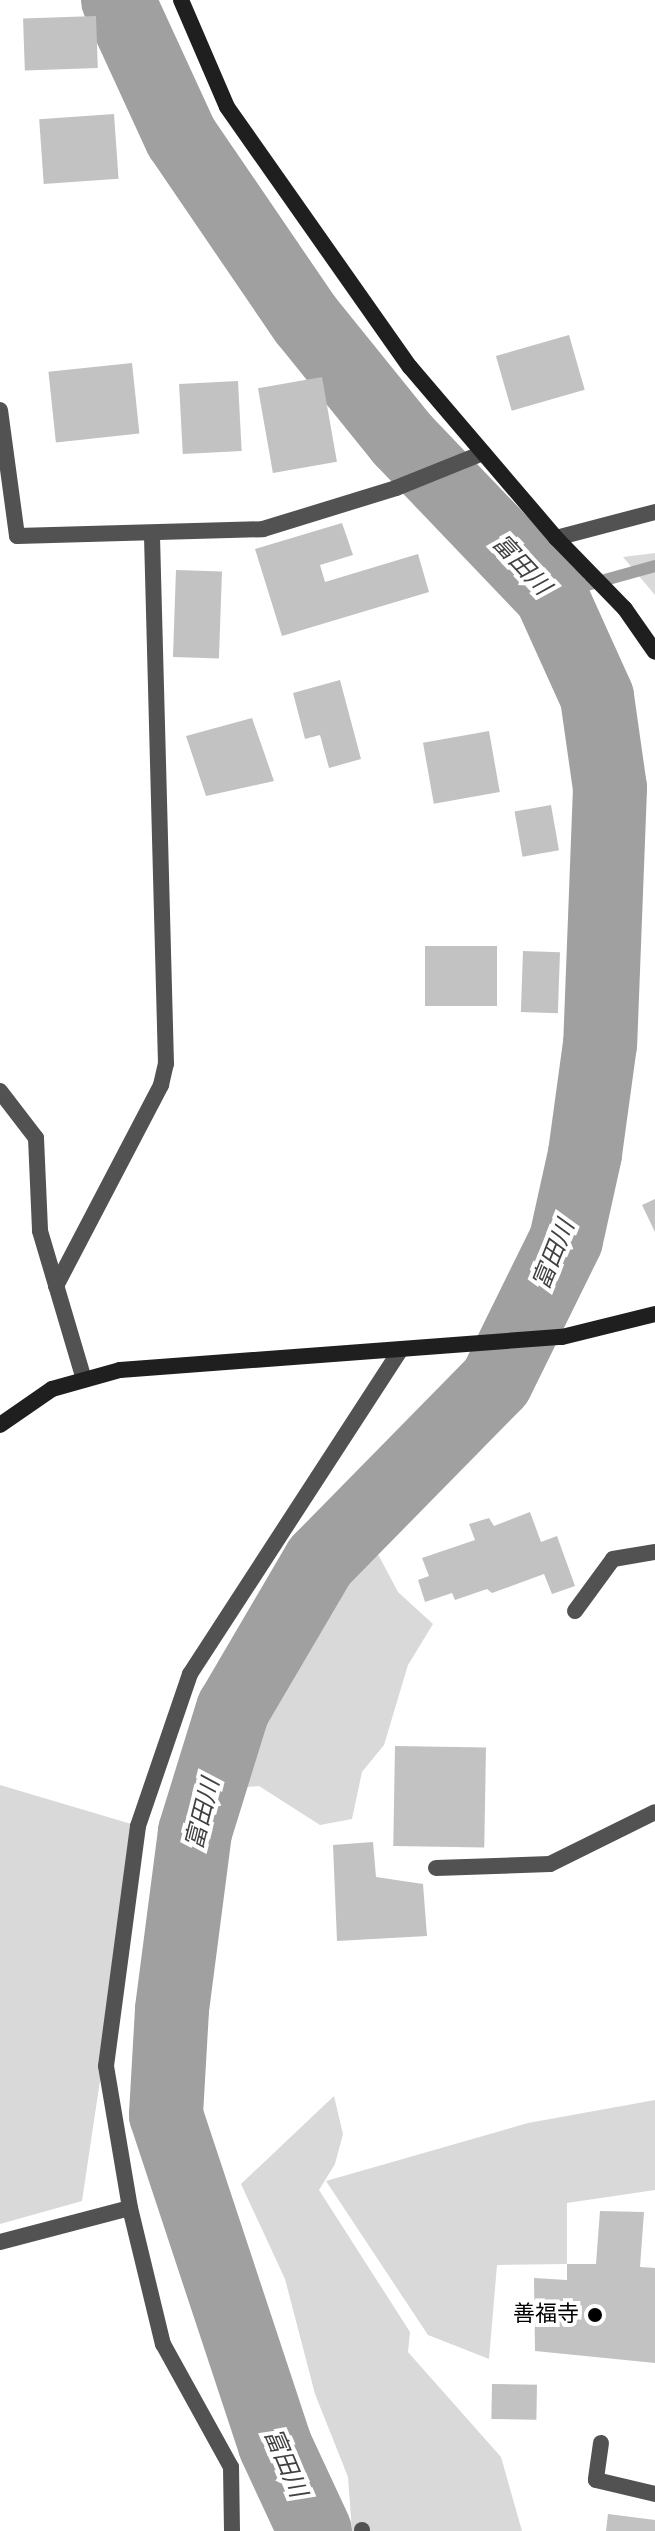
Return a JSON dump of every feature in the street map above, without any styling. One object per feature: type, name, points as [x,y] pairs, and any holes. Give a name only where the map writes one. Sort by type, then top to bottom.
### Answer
[{"type":"street","points":[[181,0],[227,107],[410,367],[556,538],[625,609],[655,652]]},
{"type":"street","points":[[0,410],[17,536],[152,536],[263,529],[396,488],[483,453]]},
{"type":"street","points":[[556,538],[655,512]]},
{"type":"street","points":[[56,1286],[161,1085],[166,1064],[152,536]]},
{"type":"street","points":[[0,1091],[36,1138],[40,1231],[84,1380]]},
{"type":"street","points":[[0,1425],[52,1389],[120,1370],[562,1337],[655,1314]]},
{"type":"street","points":[[232,2531],[231,2467],[163,2344],[130,2208],[106,2066],[138,1826],[190,1674],[400,1351]]},
{"type":"street","points":[[575,1611],[613,1559],[655,1552]]},
{"type":"street","points":[[436,1868],[550,1864],[655,1812]]},
{"type":"street","points":[[0,2242],[130,2208]]},
{"type":"street","points":[[601,2443],[596,2480],[655,2494]]},
{"type":"shaded area","points":[[655,553],[655,595],[623,557]]},
{"type":"shaded area","points":[[372,1543],[398,1592],[433,1624],[408,1665],[384,1745],[362,1772],[352,1819],[320,1825],[259,1786],[233,1788],[260,1701],[339,1555]]},
{"type":"shaded area","points":[[0,1785],[138,1826],[82,2201],[0,2224]]},
{"type":"shaded area","points":[[334,2096],[343,2134],[335,2164],[319,2190],[410,2332],[408,2352],[501,2457],[522,2531],[352,2531],[348,2477],[315,2394],[285,2279],[241,2184]]},
{"type":"shaded area","points":[[655,2100],[655,2190],[567,2203],[567,2264],[497,2265],[489,2359],[428,2335],[326,2181],[528,2123]]},
{"type":"building","points":[[96,16],[98,68],[25,71],[23,19]]},
{"type":"building","points":[[114,114],[119,179],[44,184],[39,119]]},
{"type":"building","points":[[569,335],[585,390],[512,411],[496,356]]},
{"type":"building","points":[[132,363],[139,434],[56,442],[48,372]]},
{"type":"building","points":[[322,377],[337,462],[273,473],[258,388]]},
{"type":"building","points":[[238,381],[242,451],[183,454],[179,384]]},
{"type":"building","points":[[342,523],[353,555],[320,565],[325,582],[418,554],[429,592],[282,636],[255,549]]},
{"type":"building","points":[[176,570],[222,572],[219,659],[173,657]]},
{"type":"building","points":[[340,680],[361,759],[329,768],[320,735],[305,739],[293,693]]},
{"type":"building","points":[[252,718],[274,781],[206,796],[186,736]]},
{"type":"building","points":[[489,731],[500,792],[434,804],[423,743]]},
{"type":"building","points":[[551,805],[559,850],[523,857],[515,811]]},
{"type":"building","points":[[425,946],[497,946],[497,1006],[425,1006]]},
{"type":"building","points":[[523,951],[560,952],[558,1013],[521,1012]]},
{"type":"building","points":[[655,1199],[655,1232],[642,1205]]},
{"type":"building","points":[[530,1512],[541,1542],[557,1536],[575,1586],[552,1594],[544,1574],[492,1593],[487,1589],[455,1600],[452,1593],[425,1602],[418,1580],[429,1576],[422,1558],[475,1540],[469,1524],[489,1518],[494,1526]]},
{"type":"building","points":[[395,1746],[486,1748],[484,1848],[393,1846]]},
{"type":"building","points":[[373,1842],[376,1877],[423,1884],[427,1936],[337,1941],[333,1845]]},
{"type":"building","name":"善福寺","points":[[600,2211],[644,2212],[640,2267],[655,2268],[655,2363],[535,2351],[534,2278],[567,2280],[567,2264],[596,2264]]},
{"type":"building","points":[[492,2384],[537,2385],[536,2420],[491,2419]]},
{"type":"building","points":[[608,2514],[655,2520],[655,2531],[606,2531]]},
{"type":"waterway","name":"富田川","points":[[118,0],[181,137],[306,320],[403,440],[551,595],[597,697],[610,788],[600,1044],[585,1154],[566,1240],[496,1382],[320,1561],[233,1709],[195,1832],[172,2010],[166,2115],[275,2445],[315,2531]]},
{"type":"waterway","points":[[551,595],[655,566]]},
{"type":"place","name":"善福寺","points":[[595,2315]]}]
